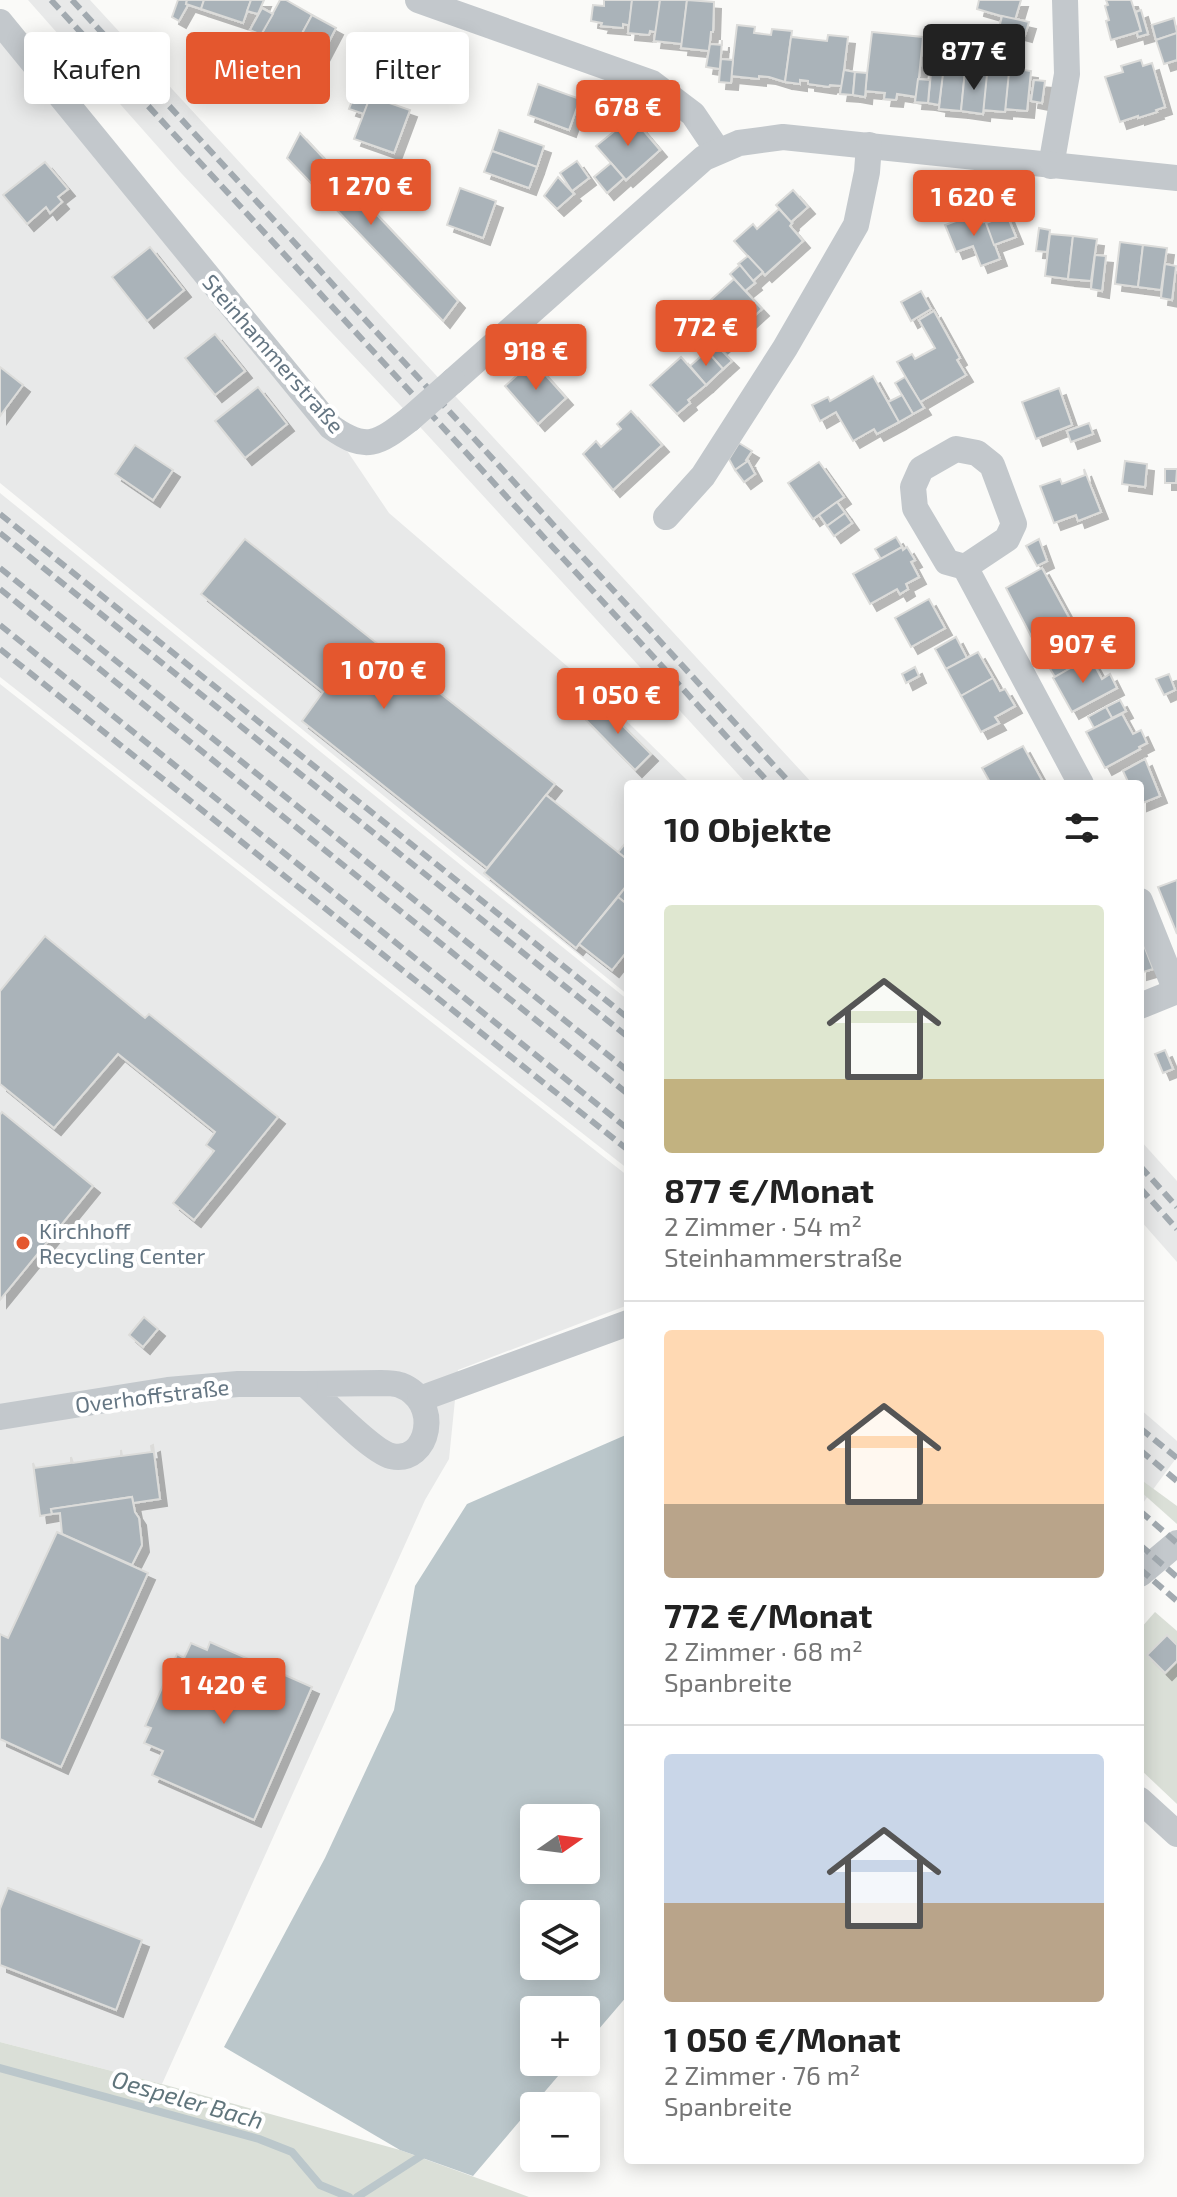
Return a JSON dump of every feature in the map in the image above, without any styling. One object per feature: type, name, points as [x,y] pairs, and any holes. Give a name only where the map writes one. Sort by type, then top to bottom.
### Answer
[{"type":"street","points":[[418,0],[652,83],[693,114],[718,151]]},
{"type":"street","points":[[1051,166],[1067,74],[1065,0]]},
{"type":"street","name":"Steinhammerstraße","points":[[0,22],[331,427],[347,438],[362,443],[379,440],[410,419],[695,166],[718,151],[739,143],[783,137],[1177,178]]},
{"type":"street","points":[[666,517],[703,476],[785,348],[856,225],[869,145]]},
{"type":"street","points":[[965,567],[1007,539],[1014,524],[992,465],[977,453],[956,449],[921,469],[913,487],[915,508],[947,562],[965,567],[1079,780]]},
{"type":"street","points":[[1144,911],[1177,991],[1144,1004]]},
{"type":"street","points":[[305,1384],[371,1445],[392,1456],[408,1454],[419,1448],[425,1434],[426,1410],[420,1399],[624,1324]]},
{"type":"street","name":"Overhoffstraße","points":[[0,1417],[168,1390],[238,1384],[381,1383],[400,1385],[420,1399]]},
{"type":"street","points":[[1144,1571],[1177,1543]]},
{"type":"street","points":[[1144,1804],[1177,1834]]},
{"type":"shaded area","points":[[28,0],[90,0],[120,32],[56,32]]},
{"type":"shaded area","points":[[0,22],[24,51],[24,104],[67,104],[331,427],[389,513],[596,691],[687,780],[624,780],[624,992],[0,483]]},
{"type":"shaded area","points":[[170,87],[809,780],[743,780],[120,104],[170,104]]},
{"type":"shaded area","points":[[0,493],[624,997],[624,1166],[0,677]]},
{"type":"shaded area","points":[[0,684],[624,1173],[624,1307],[458,1370],[449,1459],[425,1500],[162,2084],[0,2042]]},
{"type":"shaded area","points":[[1144,1144],[1177,1181],[1177,1262],[1144,1225]]},
{"type":"shaded area","points":[[1144,1412],[1177,1441],[1177,1457],[1144,1502]]},
{"type":"shaded area","points":[[624,1436],[624,2000],[600,2028],[600,1996],[520,1996],[520,2076],[558,2076],[544,2092],[520,2092],[520,2121],[473,2176],[400,2150],[224,2047],[325,1858],[394,1710],[415,1586],[467,1504]]},
{"type":"shaded area","points":[[1144,1482],[1177,1506],[1177,1524],[1144,1495]]},
{"type":"shaded area","points":[[1155,1612],[1177,1631],[1177,1804],[1144,1773],[1144,1624]]},
{"type":"shaded area","points":[[0,2042],[400,2150],[529,2197],[0,2197]]},
{"type":"building","points":[[178,0],[187,0],[188,5],[179,21],[172,17]]},
{"type":"building","points":[[187,0],[204,0],[201,9],[186,4]]},
{"type":"building","points":[[204,0],[251,0],[243,23],[201,9]]},
{"type":"building","points":[[251,0],[264,0],[258,14],[247,11]]},
{"type":"building","points":[[280,0],[286,0],[312,15],[303,32],[263,32]]},
{"type":"building","points":[[604,0],[632,0],[629,29],[628,25],[623,24],[623,28],[601,26],[602,23],[591,21],[593,5],[604,6]]},
{"type":"building","points":[[632,0],[660,0],[656,36],[655,32],[650,31],[649,35],[628,33]]},
{"type":"building","points":[[660,0],[687,0],[682,44],[654,41]]},
{"type":"building","points":[[687,0],[714,2],[709,51],[681,48]]},
{"type":"building","points":[[979,0],[1021,0],[1015,20],[977,9]]},
{"type":"building","points":[[1106,0],[1131,0],[1141,31],[1111,40],[1106,21],[1109,20]]},
{"type":"building","points":[[262,8],[273,14],[263,32],[250,30]]},
{"type":"building","points":[[1141,10],[1148,34],[1138,37],[1137,32],[1141,31],[1136,12]]},
{"type":"building","points":[[312,15],[336,28],[330,39],[330,32],[303,32]]},
{"type":"building","points":[[1002,16],[1029,22],[1025,35],[999,28]]},
{"type":"building","points":[[1174,18],[1177,33],[1156,40],[1152,25]]},
{"type":"building","points":[[737,25],[755,27],[754,33],[771,35],[772,29],[792,31],[785,82],[769,77],[731,76]]},
{"type":"building","points":[[974,26],[989,29],[986,44],[972,42]]},
{"type":"building","points":[[872,32],[923,37],[917,97],[897,94],[896,100],[884,99],[885,93],[865,91]]},
{"type":"building","points":[[1177,33],[1177,60],[1164,64],[1156,40]]},
{"type":"building","points":[[828,35],[848,37],[842,86],[808,84],[808,81],[800,80],[800,84],[785,82],[791,37],[827,41]]},
{"type":"building","points":[[710,44],[722,45],[720,69],[706,67]]},
{"type":"building","points":[[721,59],[733,60],[731,83],[719,82]]},
{"type":"building","points":[[1141,60],[1143,66],[1152,63],[1165,107],[1120,122],[1105,77],[1123,72],[1121,66]]},
{"type":"building","points":[[1009,68],[1031,71],[1027,111],[1005,109]]},
{"type":"building","points":[[943,69],[965,71],[961,111],[939,109]]},
{"type":"building","points":[[987,69],[1009,72],[1005,112],[983,110]]},
{"type":"building","points":[[844,70],[855,72],[853,95],[840,94]]},
{"type":"building","points":[[965,71],[987,74],[983,114],[961,111]]},
{"type":"building","points":[[855,72],[867,73],[865,97],[853,95]]},
{"type":"building","points":[[931,73],[943,74],[939,105],[928,103]]},
{"type":"building","points":[[918,79],[930,80],[928,103],[915,102]]},
{"type":"building","points":[[1034,80],[1045,81],[1042,103],[1031,101]]},
{"type":"building","points":[[538,84],[580,99],[569,130],[528,115]]},
{"type":"building","points":[[351,104],[368,104],[364,114],[349,109]]},
{"type":"building","points":[[367,104],[392,104],[410,110],[394,153],[354,139]]},
{"type":"building","points":[[632,117],[660,150],[626,180],[596,146]]},
{"type":"building","points":[[499,130],[544,146],[537,167],[492,151]]},
{"type":"building","points":[[300,133],[458,301],[443,321],[287,158]]},
{"type":"building","points":[[492,151],[537,167],[529,188],[484,172]]},
{"type":"building","points":[[577,161],[589,178],[572,191],[560,173]]},
{"type":"building","points":[[45,162],[68,189],[58,197],[62,202],[50,213],[46,207],[27,224],[3,195]]},
{"type":"building","points":[[611,163],[624,178],[607,193],[594,177]]},
{"type":"building","points":[[558,177],[574,194],[557,209],[544,196]]},
{"type":"building","points":[[460,188],[496,201],[483,238],[447,225]]},
{"type":"building","points":[[793,190],[808,207],[791,222],[776,205]]},
{"type":"building","points":[[779,209],[803,241],[765,275],[734,241],[753,224],[757,229]]},
{"type":"building","points":[[980,212],[1000,259],[981,266],[973,246],[956,252],[945,225]]},
{"type":"building","points":[[1007,215],[1016,237],[994,245],[986,223]]},
{"type":"building","points":[[1039,228],[1050,230],[1047,252],[1036,251]]},
{"type":"building","points":[[1050,234],[1073,236],[1068,279],[1045,276]]},
{"type":"building","points":[[1073,236],[1097,239],[1091,281],[1068,279]]},
{"type":"building","points":[[1120,242],[1143,245],[1138,287],[1115,284]]},
{"type":"building","points":[[1143,245],[1167,248],[1161,290],[1138,287]]},
{"type":"building","points":[[150,247],[184,290],[147,321],[112,277]]},
{"type":"building","points":[[1095,255],[1106,256],[1102,291],[1091,289]]},
{"type":"building","points":[[748,256],[763,272],[753,281],[738,264]]},
{"type":"building","points":[[1165,264],[1176,266],[1172,300],[1161,298]]},
{"type":"building","points":[[740,265],[755,283],[745,291],[730,274]]},
{"type":"building","points":[[734,279],[762,309],[719,348],[692,317]]},
{"type":"building","points":[[921,291],[931,309],[911,321],[901,302]]},
{"type":"building","points":[[934,311],[966,375],[920,402],[897,362],[912,354],[915,359],[935,348],[919,320]]},
{"type":"building","points":[[215,334],[245,371],[215,395],[185,358]]},
{"type":"building","points":[[715,344],[732,361],[723,369],[707,351]]},
{"type":"building","points":[[707,351],[723,369],[706,385],[690,366]]},
{"type":"building","points":[[681,357],[706,385],[677,414],[650,385]]},
{"type":"building","points":[[533,361],[566,398],[538,424],[505,386]]},
{"type":"building","points":[[0,367],[23,385],[0,416]]},
{"type":"building","points":[[873,376],[899,422],[877,434],[874,429],[853,441],[836,412],[820,421],[812,405],[828,397],[830,401]]},
{"type":"building","points":[[905,377],[924,408],[913,414],[895,383]]},
{"type":"building","points":[[258,387],[287,424],[245,458],[215,421]]},
{"type":"building","points":[[1059,388],[1072,425],[1036,439],[1022,402]]},
{"type":"building","points":[[902,395],[913,414],[899,422],[888,402]]},
{"type":"building","points":[[631,411],[662,445],[613,490],[583,454],[596,441],[601,447],[621,429],[617,424]]},
{"type":"building","points":[[1089,423],[1093,434],[1071,442],[1067,431]]},
{"type":"building","points":[[739,443],[752,451],[748,461],[735,470],[729,459]]},
{"type":"building","points":[[135,445],[173,470],[153,500],[115,474]]},
{"type":"building","points":[[748,461],[755,474],[744,482],[735,470]]},
{"type":"building","points":[[1125,461],[1147,464],[1145,487],[1122,484]]},
{"type":"building","points":[[819,462],[844,497],[813,519],[788,483]]},
{"type":"building","points":[[1084,469],[1101,512],[1078,521],[1076,515],[1054,523],[1040,486],[1060,479],[1062,484],[1085,475]]},
{"type":"building","points":[[1165,469],[1177,469],[1176,483],[1165,483]]},
{"type":"building","points":[[837,502],[845,513],[827,526],[819,515]]},
{"type":"building","points":[[845,513],[852,523],[834,536],[827,526]]},
{"type":"building","points":[[896,537],[902,547],[881,559],[875,549]]},
{"type":"building","points":[[245,539],[555,784],[487,868],[302,721],[323,692],[201,594]]},
{"type":"building","points":[[1039,539],[1047,561],[1037,566],[1026,546]]},
{"type":"building","points":[[902,547],[903,550],[907,547],[915,560],[911,562],[919,577],[906,584],[908,589],[900,594],[897,589],[870,604],[853,574]]},
{"type":"building","points":[[1042,568],[1079,636],[1042,657],[1006,588]]},
{"type":"building","points":[[929,599],[945,628],[911,647],[895,618]]},
{"type":"building","points":[[956,637],[967,658],[946,669],[935,649]]},
{"type":"building","points":[[1065,644],[1071,655],[1049,667],[1042,657]]},
{"type":"building","points":[[1088,645],[1093,655],[1074,666],[1068,656]]},
{"type":"building","points":[[978,652],[993,678],[961,696],[946,669]]},
{"type":"building","points":[[1068,656],[1074,666],[1055,677],[1049,667]]},
{"type":"building","points":[[1090,657],[1102,679],[1110,674],[1117,688],[1072,712],[1053,678]]},
{"type":"building","points":[[915,667],[919,676],[906,683],[902,674]]},
{"type":"building","points":[[1169,674],[1175,690],[1164,695],[1156,679]]},
{"type":"building","points":[[993,678],[1000,691],[1005,689],[1015,706],[995,717],[999,723],[981,732],[961,696]]},
{"type":"building","points":[[1120,700],[1126,711],[1112,718],[1106,707]]},
{"type":"building","points":[[600,703],[651,754],[635,770],[584,718]]},
{"type":"building","points":[[1106,707],[1112,718],[1094,728],[1088,717]]},
{"type":"building","points":[[1122,714],[1133,734],[1141,730],[1147,743],[1105,768],[1086,732]]},
{"type":"building","points":[[1023,746],[1042,780],[989,780],[982,768]]},
{"type":"building","points":[[1145,759],[1160,796],[1144,802],[1144,780],[1127,780],[1123,771]]},
{"type":"building","points":[[546,795],[624,857],[624,889],[576,948],[484,873]]},
{"type":"building","points":[[1177,880],[1177,934],[1158,887]]},
{"type":"building","points":[[618,897],[624,902],[624,955],[612,970],[579,944]]},
{"type":"building","points":[[45,936],[145,1018],[149,1014],[278,1117],[194,1220],[173,1203],[214,1151],[206,1145],[215,1132],[118,1054],[54,1128],[0,1084],[0,991]]},
{"type":"building","points":[[1144,945],[1153,969],[1144,972]]},
{"type":"building","points":[[1165,1050],[1173,1069],[1163,1073],[1155,1054]]},
{"type":"building","name":"Kirchhoff Recycling Center","points":[[2,1112],[93,1186],[0,1300],[0,1115]]},
{"type":"building","points":[[144,1317],[158,1329],[143,1347],[129,1335]]},
{"type":"building","points":[[153,1445],[160,1499],[133,1503],[132,1497],[51,1509],[52,1514],[40,1516],[33,1463],[35,1468],[71,1463],[71,1457],[73,1463],[121,1456],[121,1450],[122,1456],[152,1452]]},
{"type":"building","points":[[132,1497],[139,1518],[142,1545],[132,1565],[62,1534],[60,1513],[52,1514],[51,1509]]},
{"type":"building","points":[[57,1532],[148,1573],[61,1767],[0,1739],[0,1634],[8,1638]]},
{"type":"building","points":[[1167,1635],[1177,1645],[1177,1661],[1165,1673],[1147,1655]]},
{"type":"building","points":[[210,1642],[312,1687],[254,1820],[152,1775],[163,1751],[144,1743],[151,1728],[145,1726],[177,1654],[184,1658],[191,1643],[207,1650]]},
{"type":"building","points":[[8,1888],[142,1940],[116,2010],[0,1965],[0,1909]]},
{"type":"waterway","name":"Oespeler Bach","points":[[0,2068],[259,2139],[292,2152],[320,2185],[349,2197]]},
{"type":"waterway","name":"Oespeler Bach","points":[[357,2197],[427,2152]]},
{"type":"railway","points":[[51,0],[766,780]]},
{"type":"railway","points":[[72,0],[787,780]]},
{"type":"railway","points":[[0,514],[624,1015]]},
{"type":"railway","points":[[0,533],[624,1034]]},
{"type":"railway","points":[[0,568],[624,1068]]},
{"type":"railway","points":[[0,589],[624,1091]]},
{"type":"railway","points":[[0,625],[624,1126]]},
{"type":"railway","points":[[0,649],[624,1147]]},
{"type":"railway","points":[[1144,1170],[1177,1207]]},
{"type":"railway","points":[[1144,1192],[1177,1229]]},
{"type":"railway","points":[[1144,1431],[1177,1458]]},
{"type":"railway","points":[[1144,1453],[1177,1481]]},
{"type":"railway","points":[[1144,1514],[1177,1543]]},
{"type":"railway","points":[[1144,1548],[1177,1577]]},
{"type":"railway","points":[[1144,1572],[1177,1601]]},
{"type":"place","name":"Kirchhoff Recycling Center","points":[[23,1243]]}]
